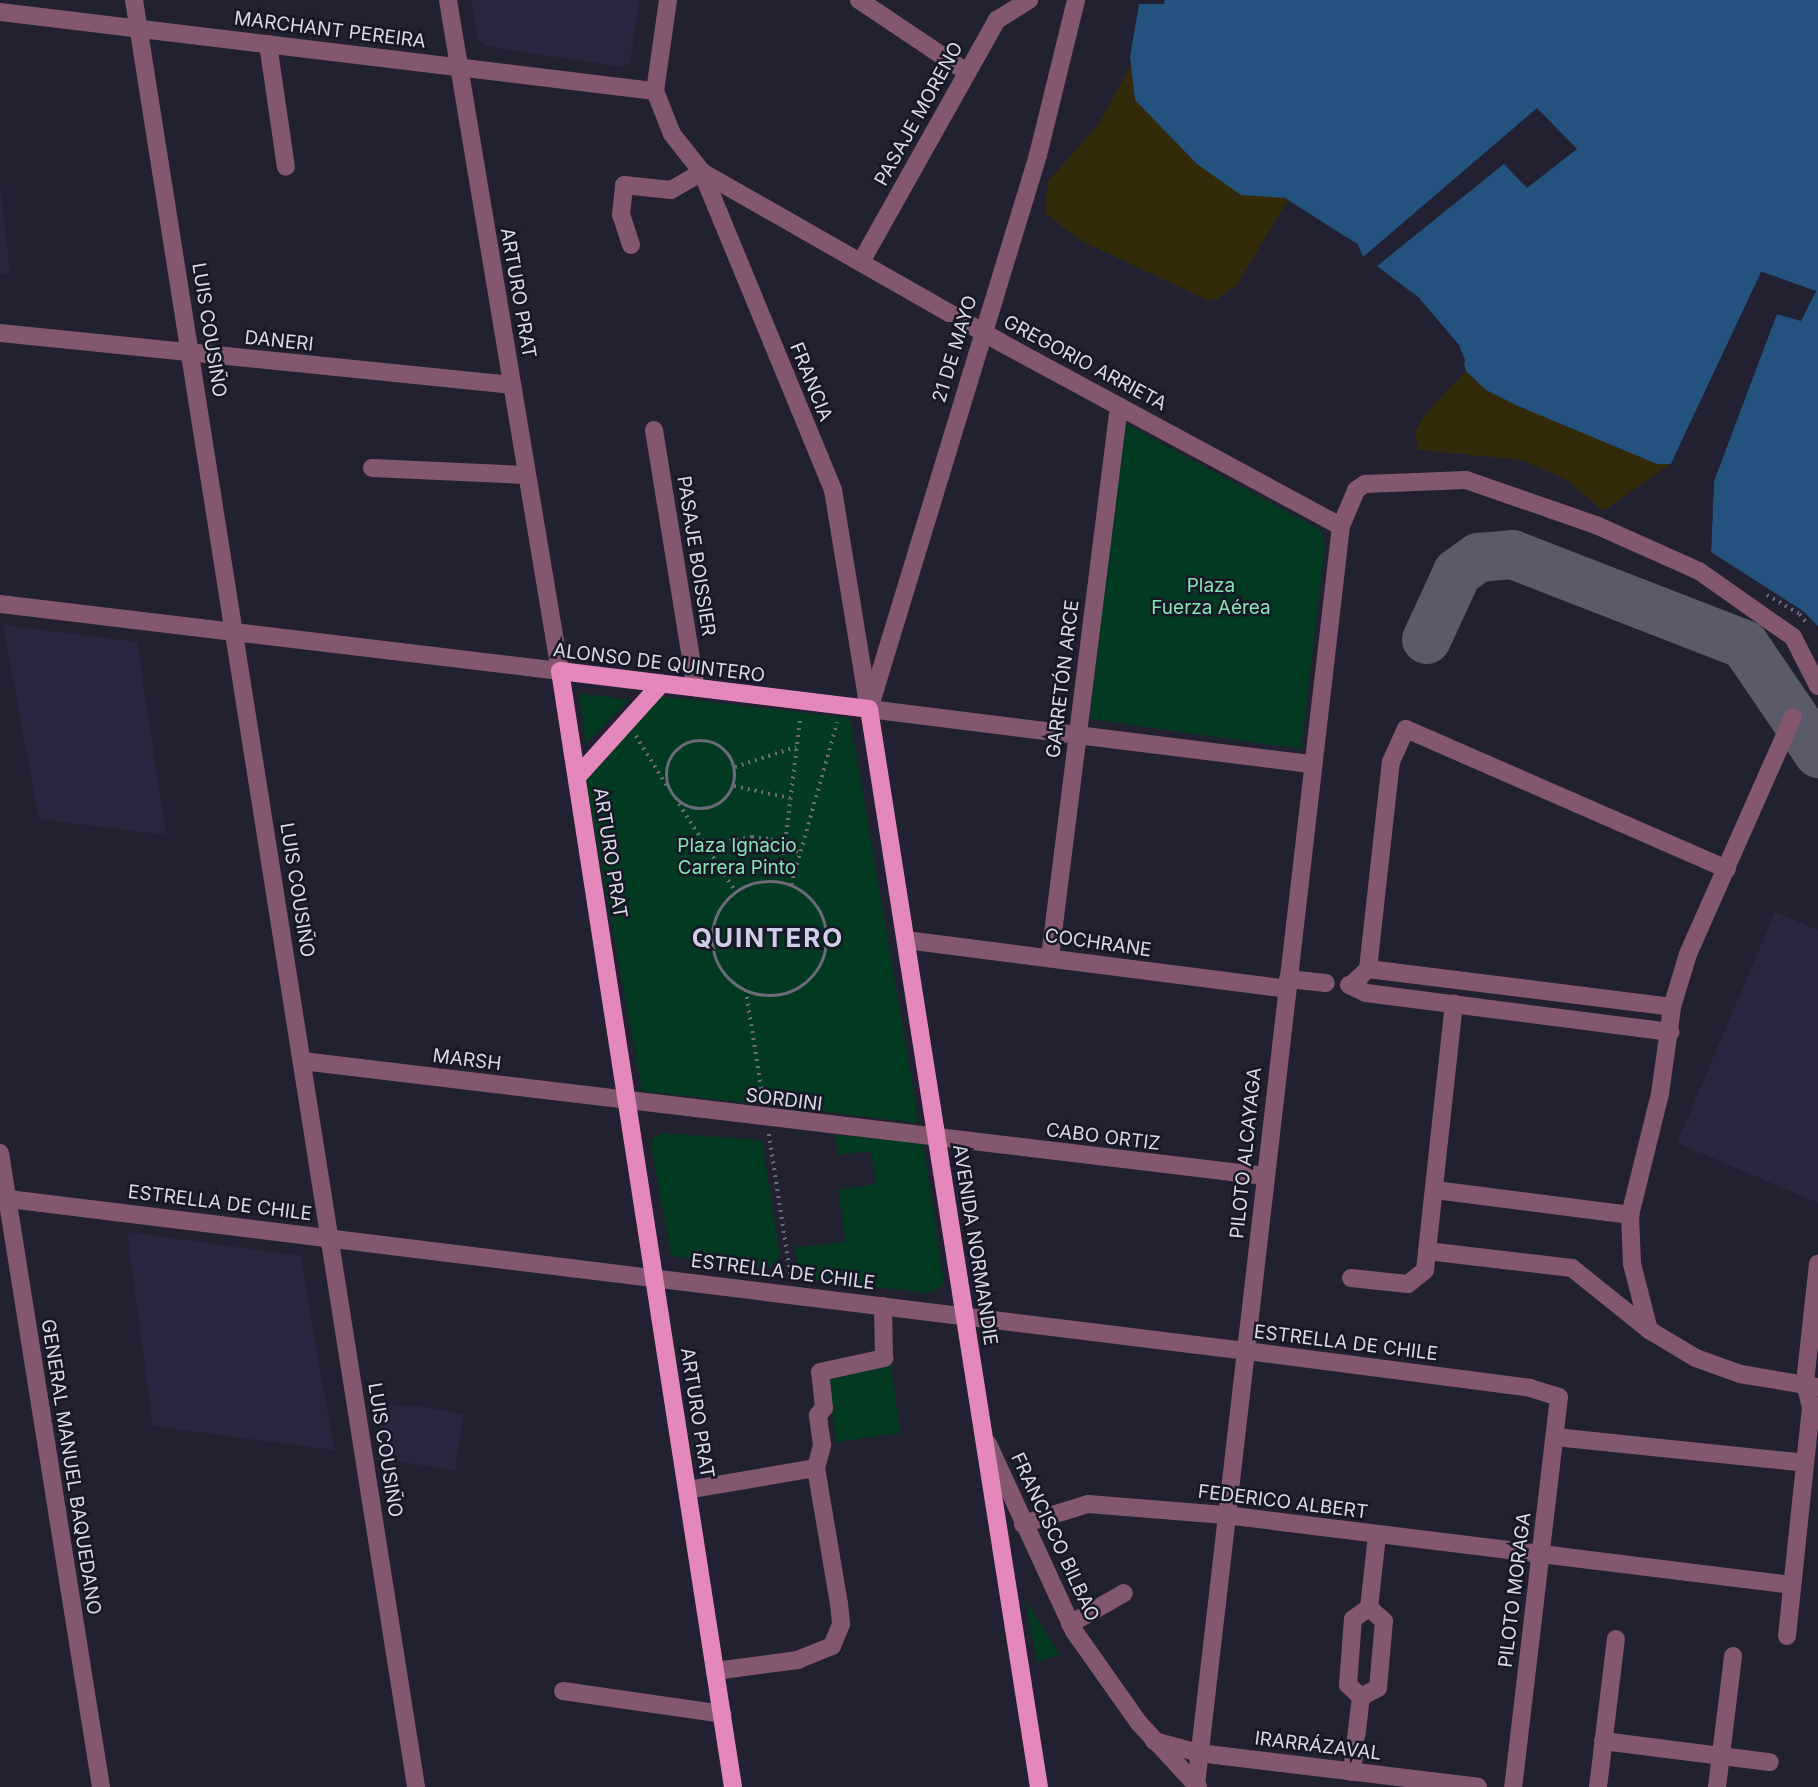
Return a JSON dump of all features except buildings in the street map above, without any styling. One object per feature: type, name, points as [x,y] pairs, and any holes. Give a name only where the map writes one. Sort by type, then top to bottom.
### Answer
[{"type":"main road","name":"ALONSO DE QUINTERO","points":[[561,671],[869,709]]},
{"type":"main road","name":"ARTURO PRAT","points":[[561,671],[733,1787]]},
{"type":"main road","points":[[577,778],[661,684]]},
{"type":"main road","name":"AVENIDA NORMANDIE","points":[[869,709],[1039,1787]]},
{"type":"street","name":"LUIS COUSIÑO","points":[[134,0],[416,1787]]},
{"type":"street","name":"ARTURO PRAT","points":[[448,0],[561,671]]},
{"type":"street","points":[[655,91],[668,0]]},
{"type":"street","points":[[859,0],[965,71]]},
{"type":"street","name":"PASAJE MORENO","points":[[861,262],[965,71],[997,20],[1029,0]]},
{"type":"street","name":"21 DE MAYO","points":[[869,709],[1038,155],[1076,0]]},
{"type":"street","name":"MARCHANT PEREIRA","points":[[0,12],[655,91]]},
{"type":"street","points":[[268,44],[286,167]]},
{"type":"street","name":"FRANCIA","points":[[655,91],[672,134],[702,172],[833,489],[869,709]]},
{"type":"street","points":[[631,245],[621,215],[624,185],[671,190],[702,172]]},
{"type":"street","name":"GREGORIO ARRIETA","points":[[702,172],[983,331],[1341,526]]},
{"type":"street","name":"DANERI","points":[[0,333],[512,385]]},
{"type":"street","name":"GARRETÓN ARCE","points":[[1050,957],[1119,405]]},
{"type":"street","name":"PASAJE BOISSIER","points":[[654,430],[696,688]]},
{"type":"street","points":[[372,468],[527,475]]},
{"type":"street","name":"PILOTO ALCAYAGA","points":[[1197,1786],[1224,1515],[1341,526],[1356,489],[1365,484],[1466,480],[1596,526],[1699,570],[1793,637],[1818,686]]},
{"type":"street","name":"ALONSO DE QUINTERO","points":[[0,604],[561,671]]},
{"type":"street","name":"ALONSO DE QUINTERO","points":[[869,709],[1313,764]]},
{"type":"street","points":[[1650,1330],[1632,1264],[1630,1215],[1671,1032],[1672,1007],[1688,954],[1793,717]]},
{"type":"street","points":[[1671,1032],[1366,993],[1350,985],[1368,969],[1391,762],[1406,729],[1727,869]]},
{"type":"street","name":"COCHRANE","points":[[905,940],[1287,984],[1326,983]]},
{"type":"street","points":[[1368,969],[1672,1007]]},
{"type":"street","points":[[1351,1278],[1408,1284],[1425,1270],[1454,1004]]},
{"type":"street","name":"MARSH","points":[[302,1061],[627,1100]]},
{"type":"street","name":"SORDINI","points":[[627,1100],[937,1139]]},
{"type":"street","name":"CABO ORTIZ","points":[[937,1139],[1265,1176]]},
{"type":"street","name":"GENERAL MANUEL BAQUEDANO","points":[[0,1153],[4,1198],[101,1787]]},
{"type":"street","points":[[1435,1190],[1630,1215]]},
{"type":"street","name":"ESTRELLA DE CHILE","points":[[4,1198],[654,1276],[1245,1351],[1530,1388],[1559,1397]]},
{"type":"street","points":[[1427,1251],[1572,1268],[1650,1330],[1696,1358],[1740,1374],[1811,1385]]},
{"type":"street","points":[[1787,1636],[1811,1408],[1818,1264]]},
{"type":"street","points":[[715,1671],[798,1660],[831,1646],[839,1636],[839,1604],[816,1468],[822,1446],[818,1415],[824,1408],[820,1372],[884,1358],[883,1306]]},
{"type":"street","name":"PILOTO MORAGA","points":[[1513,1787],[1559,1397]]},
{"type":"street","name":"FRANCISCO BILBAO","points":[[983,1433],[1070,1624],[1116,1694],[1154,1741],[1197,1786]]},
{"type":"street","points":[[1555,1437],[1805,1463]]},
{"type":"street","points":[[687,1490],[816,1468]]},
{"type":"street","name":"FEDERICO ALBERT","points":[[1023,1524],[1088,1504],[1224,1515],[1792,1585]]},
{"type":"street","points":[[1361,1697],[1348,1685],[1353,1619],[1369,1608],[1377,1535]]},
{"type":"street","points":[[1070,1624],[1124,1593]]},
{"type":"street","points":[[1361,1697],[1378,1688],[1384,1621],[1369,1608]]},
{"type":"street","points":[[1598,1787],[1616,1639]]},
{"type":"street","points":[[1717,1787],[1733,1656]]},
{"type":"street","points":[[563,1691],[722,1714]]},
{"type":"street","points":[[1352,1772],[1361,1697]]},
{"type":"street","name":"IRARRÁZAVAL","points":[[1154,1741],[1199,1753],[1478,1787]]},
{"type":"street","points":[[1603,1741],[1770,1762]]},
{"type":"path","points":[[780,884],[802,701]]},
{"type":"path","points":[[791,885],[841,706]]},
{"type":"path","points":[[627,723],[709,845],[736,893]]},
{"type":"path","points":[[694,741],[711,742],[728,753],[735,767],[734,786],[725,800],[712,808],[697,810],[676,799],[666,776],[678,749],[694,741]]},
{"type":"path","points":[[735,767],[797,747]]},
{"type":"path","points":[[734,786],[790,798]]},
{"type":"path","points":[[709,845],[752,837],[785,844],[801,853]]},
{"type":"path","points":[[754,884],[780,884],[791,885],[808,896],[826,926],[823,962],[810,981],[793,992],[758,995],[746,990],[723,972],[713,946],[714,926],[722,908],[736,893],[754,884]]},
{"type":"path","points":[[746,990],[793,1294]]},
{"type":"shaded area","points":[[471,0],[639,0],[630,63],[622,67],[486,46],[477,38]]},
{"type":"shaded area","points":[[0,182],[10,274],[0,273]]},
{"type":"shaded area","points":[[3,625],[137,642],[166,835],[39,819]]},
{"type":"shaded area","points":[[1775,912],[1818,930],[1818,1203],[1677,1143]]},
{"type":"shaded area","points":[[127,1232],[301,1256],[334,1450],[153,1426]]},
{"type":"shaded area","points":[[376,1405],[418,1406],[463,1414],[455,1471],[385,1459]]},
{"type":"green space","name":"Plaza Fuerza Aérea","points":[[1123,422],[1322,531],[1325,546],[1301,749],[1090,719]]},
{"type":"green space","points":[[579,693],[629,700],[586,744]]},
{"type":"green space","name":"Plaza Ignacio Carrera Pinto","points":[[658,696],[850,718],[919,1123],[642,1091],[586,781]]},
{"type":"green space","points":[[662,1133],[762,1140],[780,1258],[767,1268],[671,1256],[650,1140]]},
{"type":"green space","points":[[835,1135],[923,1142],[944,1284],[929,1293],[801,1279],[795,1247],[846,1242],[838,1190],[876,1184],[871,1151],[838,1155]]},
{"type":"green space","points":[[891,1365],[900,1433],[836,1442],[827,1374]]},
{"type":"green space","points":[[1025,1599],[1060,1655],[1037,1662]]},
{"type":"sand","points":[[1131,65],[1135,100],[1197,164],[1288,200],[1237,285],[1217,299],[1207,300],[1081,241],[1045,213],[1048,181],[1098,125]]},
{"type":"sand","points":[[1466,371],[1486,390],[1518,406],[1657,464],[1671,464],[1603,511],[1567,480],[1522,460],[1418,450],[1415,432],[1425,414]]},
{"type":"water","points":[[1165,0],[1818,0],[1818,626],[1803,611],[1711,552],[1714,481],[1777,314],[1801,320],[1816,291],[1761,272],[1671,464],[1657,464],[1518,406],[1486,390],[1466,371],[1459,345],[1418,297],[1363,258],[1357,244],[1285,198],[1241,195],[1197,164],[1135,100],[1130,57],[1139,4],[1164,4]]},
{"type":"pier","points":[[1537,108],[1577,149],[1527,188],[1504,164],[1377,266],[1418,297],[1459,345],[1465,360],[1463,373],[1456,347],[1416,300],[1361,260],[1355,247],[1286,203],[1358,244],[1363,257]]},
{"type":"pier","points":[[1762,272],[1816,291],[1801,321],[1776,314],[1714,481],[1711,552],[1710,481],[1773,312],[1799,316],[1811,293],[1763,276],[1669,467]]},
{"type":"taxiway","points":[[1426,639],[1457,572],[1478,557],[1512,554],[1744,644],[1818,753]]},
{"type":"district","name":"QUINTERO","points":[[768,938]]}]
